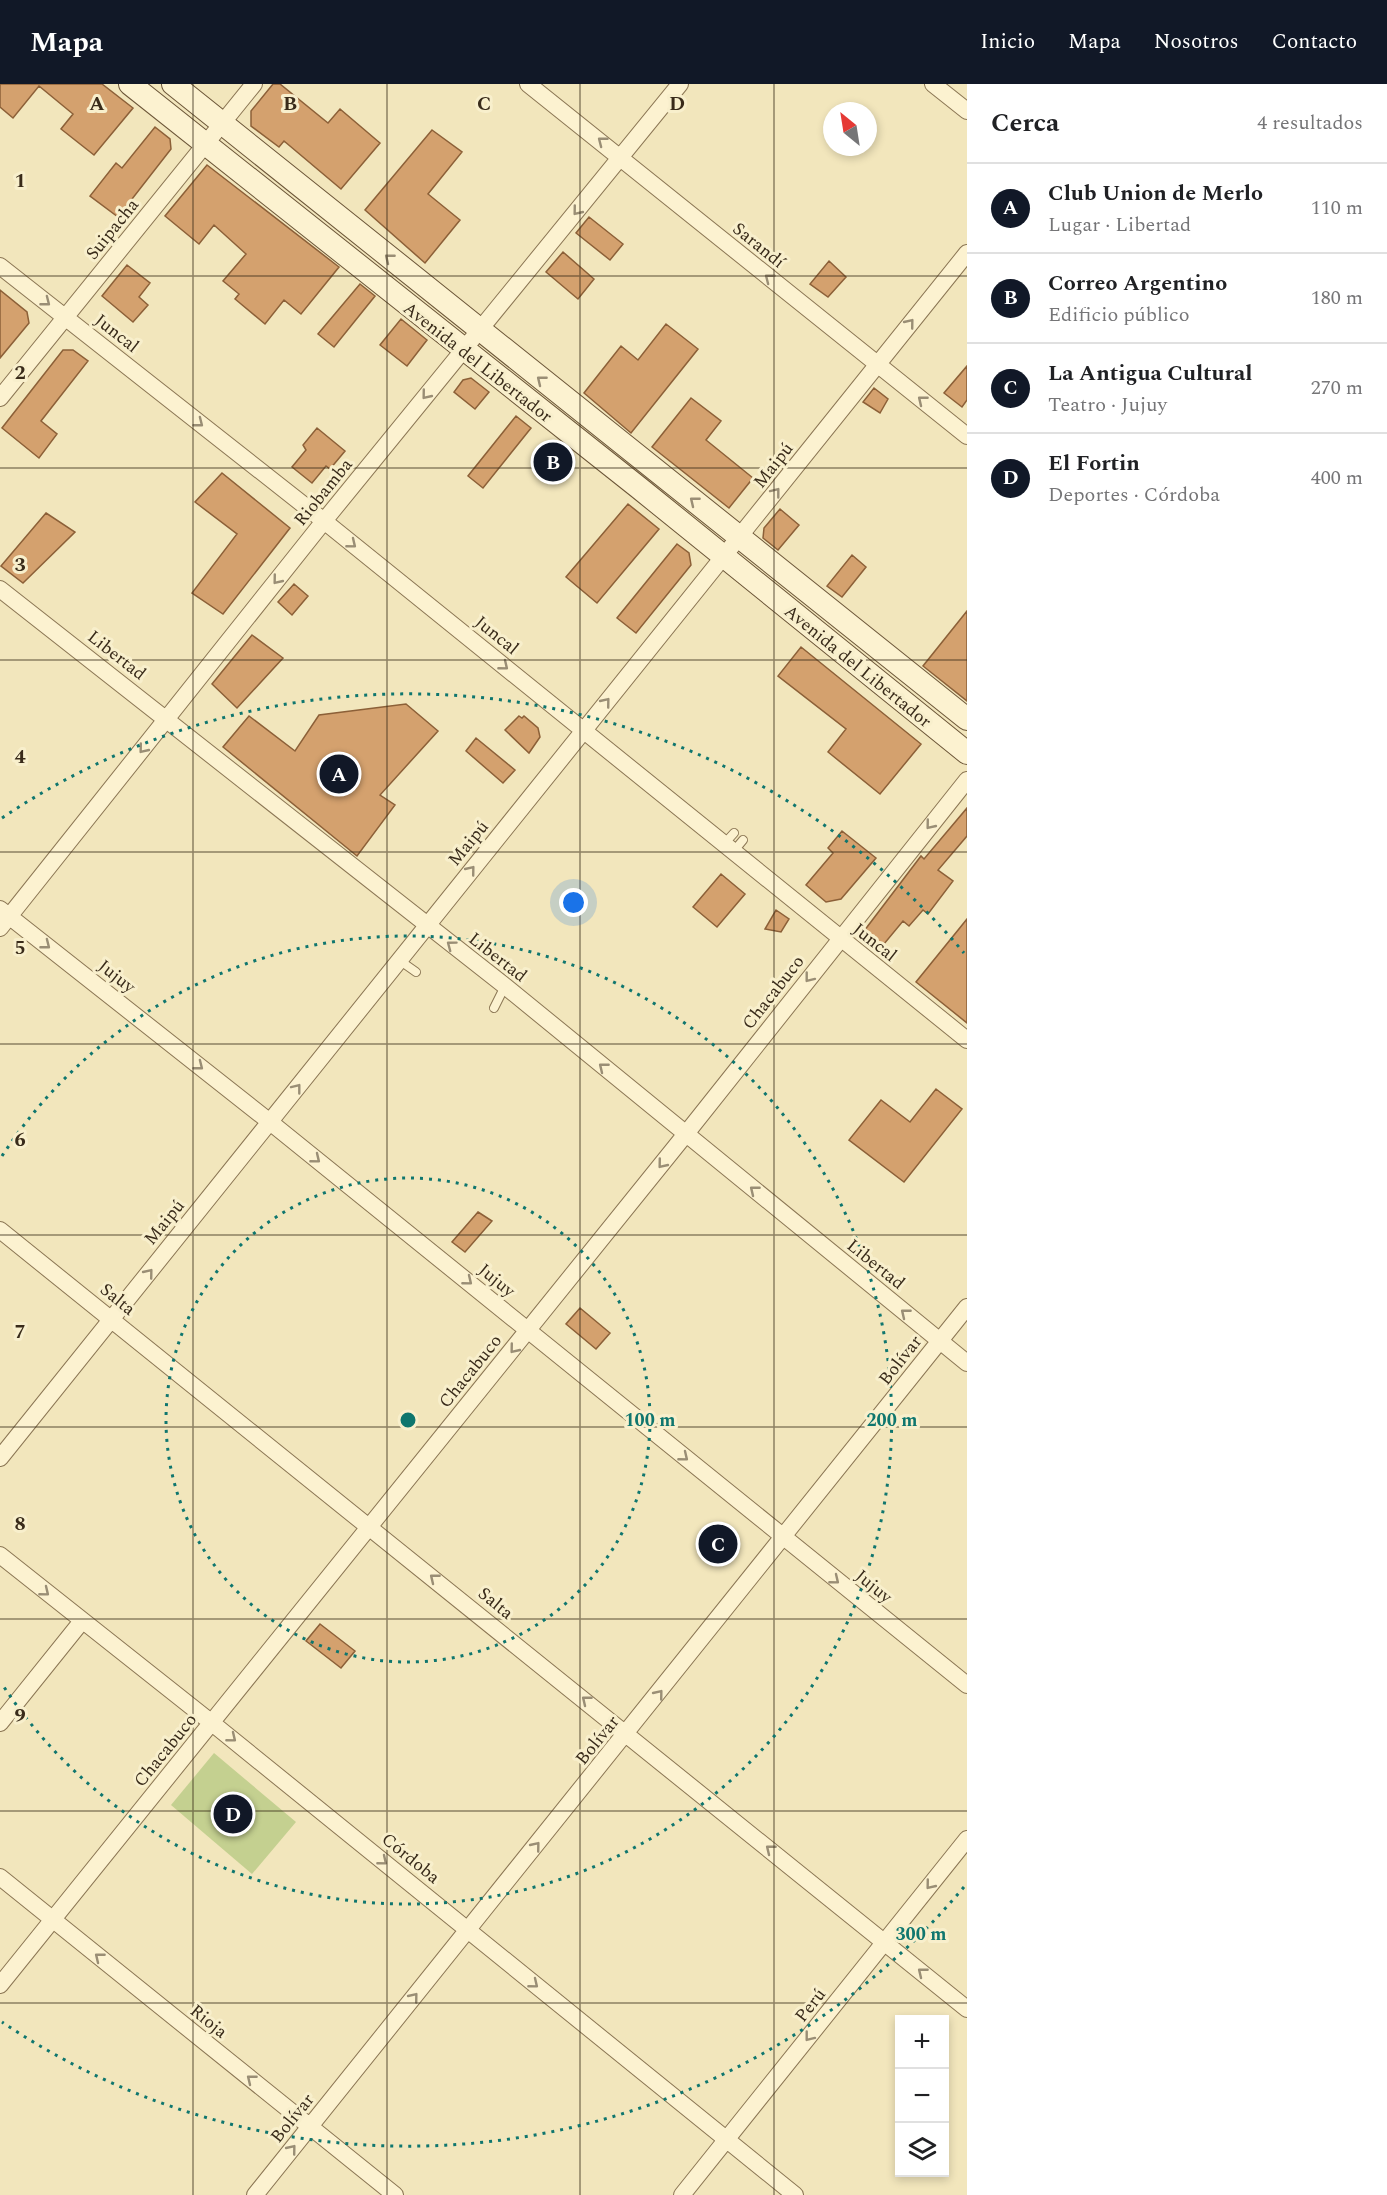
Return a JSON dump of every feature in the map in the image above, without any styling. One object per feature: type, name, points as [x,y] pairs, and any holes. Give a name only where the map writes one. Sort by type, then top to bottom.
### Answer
[{"type":"main road","name":"Avenida del Libertador","points":[[130,84],[967,753]]},
{"type":"main road","name":"Avenida del Libertador","points":[[173,84],[967,719]]},
{"type":"street","name":"Suipacha","points":[[0,398],[254,84]]},
{"type":"street","name":"Sarandí","points":[[528,84],[622,157],[967,436]]},
{"type":"street","name":"Riobamba","points":[[3,918],[680,84]]},
{"type":"street","points":[[933,84],[967,111]]},
{"type":"street","name":"Maipú","points":[[0,1458],[967,253]]},
{"type":"street","name":"Juncal","points":[[0,266],[324,521],[584,730],[734,842],[840,939],[967,1040]]},
{"type":"street","name":"Libertad","points":[[0,589],[505,986],[967,1363]]},
{"type":"street","name":"Chacabuco","points":[[0,1985],[529,1330],[967,780]]},
{"type":"street","name":"Jujuy","points":[[3,918],[270,1122],[967,1685]]},
{"type":"street","name":"Salta","points":[[0,1230],[967,2009]]},
{"type":"street","name":"Bolívar","points":[[255,2195],[967,1307]]},
{"type":"street","name":"Córdoba","points":[[0,1555],[213,1723],[795,2195]]},
{"type":"street","points":[[0,1723],[82,1621]]},
{"type":"street","name":"Perú","points":[[682,2195],[967,1839]]},
{"type":"street","name":"Rioja","points":[[0,1877],[395,2195]]},
{"type":"lane","points":[[399,960],[416,972]]},
{"type":"lane","points":[[494,1008],[505,986]]},
{"type":"green space","points":[[214,1753],[296,1822],[252,1874],[171,1805]]},
{"type":"building","points":[[0,84],[102,84],[133,108],[94,155],[61,129],[73,114],[39,86],[13,118],[0,107]]},
{"type":"building","points":[[273,84],[280,84],[328,123],[340,109],[380,143],[341,189],[284,141],[279,147],[251,126],[251,111]]},
{"type":"building","points":[[155,127],[170,139],[171,149],[118,217],[90,196],[116,163],[122,168]]},
{"type":"building","points":[[432,130],[462,152],[428,194],[460,220],[425,263],[365,210]]},
{"type":"building","points":[[207,165],[339,267],[301,314],[284,300],[265,324],[235,299],[239,294],[223,281],[246,254],[214,225],[199,244],[165,216]]},
{"type":"building","points":[[589,217],[623,244],[610,260],[576,233]]},
{"type":"building","points":[[563,252],[594,279],[578,299],[546,272]]},
{"type":"building","points":[[829,261],[846,277],[828,297],[810,284]]},
{"type":"building","points":[[127,265],[150,283],[139,297],[148,305],[133,322],[102,296]]},
{"type":"building","points":[[360,284],[375,296],[334,347],[318,334]]},
{"type":"building","points":[[0,290],[27,312],[29,323],[0,358]]},
{"type":"building","points":[[401,319],[427,340],[407,366],[380,345]]},
{"type":"building","points":[[666,324],[698,349],[631,433],[584,393],[621,346],[638,360]]},
{"type":"building","points":[[63,350],[73,350],[88,361],[41,421],[57,434],[39,458],[2,428]]},
{"type":"building","points":[[967,366],[967,400],[962,407],[944,393]]},
{"type":"building","points":[[471,378],[489,392],[475,409],[454,392],[463,380]]},
{"type":"building","points":[[874,388],[888,399],[880,413],[863,402]]},
{"type":"building","points":[[691,398],[721,421],[706,440],[753,478],[729,508],[652,447]]},
{"type":"building","points":[[516,416],[531,428],[483,488],[468,476]]},
{"type":"building","points":[[317,428],[345,451],[330,469],[326,466],[312,483],[292,467],[306,450],[303,445]]},
{"type":"building","points":[[222,473],[290,528],[223,614],[192,593],[237,534],[195,502]]},
{"type":"building","points":[[628,504],[659,529],[597,603],[566,577]]},
{"type":"building","points":[[780,509],[799,525],[778,550],[763,538],[764,528]]},
{"type":"building","points":[[46,513],[75,532],[23,583],[1,566]]},
{"type":"building","points":[[677,544],[689,553],[691,565],[636,633],[617,618]]},
{"type":"building","points":[[852,555],[866,567],[842,597],[827,586]]},
{"type":"building","points":[[294,584],[308,596],[292,615],[278,602]]},
{"type":"building","points":[[967,611],[967,701],[923,666]]},
{"type":"building","points":[[252,635],[283,658],[237,708],[212,684]]},
{"type":"building","points":[[801,647],[921,744],[880,794],[828,752],[846,729],[778,676]]},
{"type":"building","points":[[406,704],[438,731],[380,795],[395,805],[357,856],[223,747],[249,716],[295,751],[319,715]]},
{"type":"building","points":[[519,716],[522,718],[524,716],[538,728],[540,737],[529,753],[505,730]]},
{"type":"building","points":[[476,738],[515,770],[503,783],[466,751]]},
{"type":"building","points":[[967,808],[967,836],[938,870],[953,881],[928,914],[923,910],[909,926],[903,921],[879,950],[861,935],[921,856],[924,859]]},
{"type":"building","points":[[842,831],[876,858],[841,899],[826,902],[806,885],[833,853],[828,848]]},
{"type":"building","points":[[721,874],[745,894],[717,927],[693,907]]},
{"type":"building","points":[[776,910],[789,919],[781,932],[765,929]]},
{"type":"building","points":[[967,919],[967,1023],[916,982]]},
{"type":"building","points":[[936,1089],[962,1109],[904,1182],[849,1140],[881,1100],[910,1122]]},
{"type":"building","points":[[478,1212],[492,1221],[465,1252],[452,1242]]},
{"type":"building","points":[[580,1308],[610,1333],[596,1349],[566,1324]]},
{"type":"building","points":[[320,1624],[355,1651],[341,1668],[306,1641]]},
{"type":"place","name":"Correo Argentino","points":[[553,462]]},
{"type":"place","name":"Club Union de Merlo","points":[[339,774]]},
{"type":"place","name":"La Antigua Cultural","points":[[718,1544]]},
{"type":"place","name":"El Fortin","points":[[233,1814]]}]
